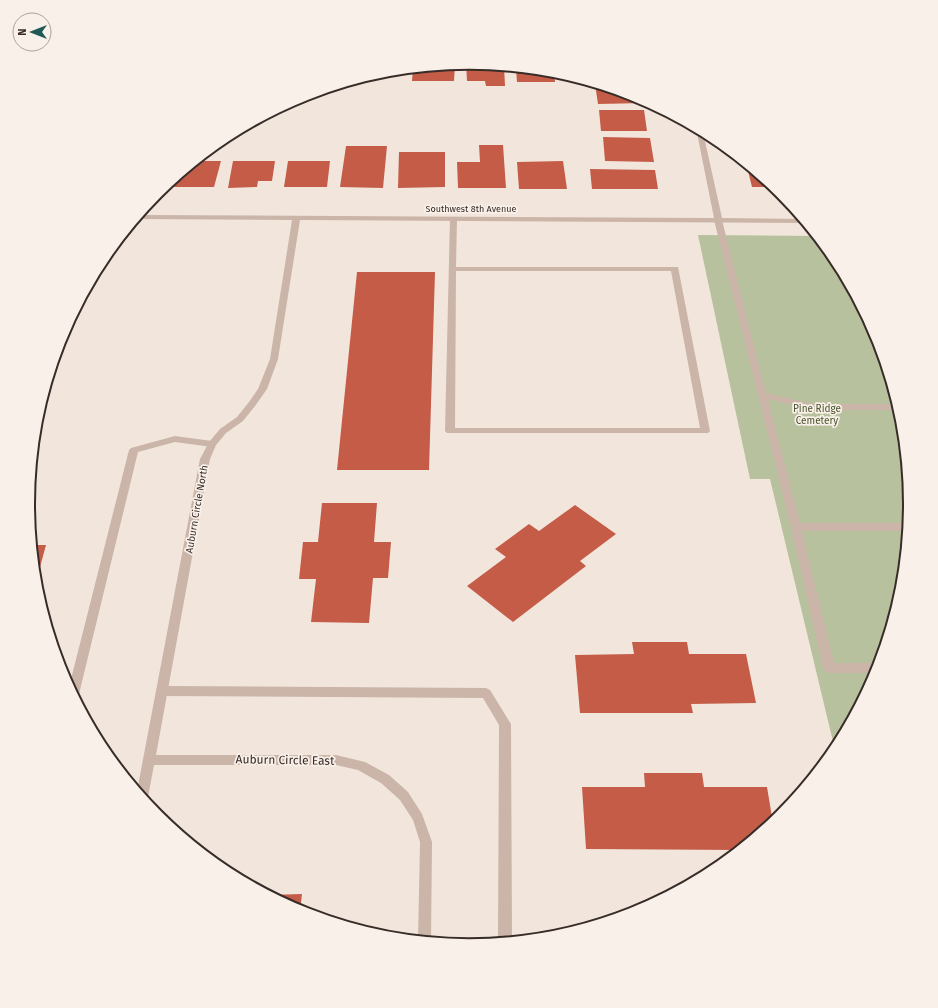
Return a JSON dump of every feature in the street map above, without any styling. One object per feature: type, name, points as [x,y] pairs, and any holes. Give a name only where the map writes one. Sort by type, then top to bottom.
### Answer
[{"type":"street","points":[[701,137],[718,220],[796,527],[829,668],[871,668]]},
{"type":"street","name":"Southwest 8th Avenue","points":[[144,217],[797,221]]},
{"type":"street","name":"Auburn Circle North","points":[[143,790],[205,459],[212,444],[223,431],[240,419],[252,404],[262,389],[274,359],[296,218]]},
{"type":"street","points":[[452,270],[675,269],[705,431],[450,431],[452,270],[453,219]]},
{"type":"street","points":[[763,395],[813,407],[892,407]]},
{"type":"street","points":[[75,685],[134,450],[175,439],[212,444]]},
{"type":"street","points":[[796,527],[902,527]]},
{"type":"street","points":[[162,691],[486,693],[505,724],[504,936]]},
{"type":"street","name":"Auburn Circle East","points":[[149,760],[336,760],[361,766],[385,779],[404,796],[418,818],[426,842],[425,935]]},
{"type":"green space","name":"Pine Ridge Cemetery","points":[[698,235],[810,236],[830,263],[845,287],[870,338],[880,364],[895,419],[902,476],[902,532],[895,589],[888,616],[880,644],[870,670],[845,721],[833,741],[770,479],[750,479]]},
{"type":"building","points":[[466,70],[504,72],[505,86],[486,86],[485,81],[467,81]]},
{"type":"building","points":[[455,71],[454,81],[412,81],[413,74]]},
{"type":"building","points":[[516,73],[554,78],[555,82],[517,82]]},
{"type":"building","points":[[596,89],[635,103],[598,104]]},
{"type":"building","points":[[599,110],[644,110],[647,131],[601,131]]},
{"type":"building","points":[[603,137],[650,138],[654,162],[605,161]]},
{"type":"building","points":[[479,145],[503,145],[506,188],[458,188],[457,162],[480,162]]},
{"type":"building","points":[[346,146],[387,146],[383,188],[340,187]]},
{"type":"building","points":[[399,152],[445,152],[445,187],[398,188]]},
{"type":"building","points":[[204,161],[221,161],[214,187],[173,187]]},
{"type":"building","points":[[233,161],[275,161],[272,181],[258,181],[257,187],[228,188]]},
{"type":"building","points":[[288,161],[330,161],[327,187],[284,187]]},
{"type":"building","points":[[563,161],[567,189],[519,189],[517,162]]},
{"type":"building","points":[[590,169],[655,170],[658,189],[592,189]]},
{"type":"building","points":[[748,173],[765,187],[752,187]]},
{"type":"building","points":[[357,272],[435,272],[429,470],[337,470]]},
{"type":"building","points":[[322,503],[377,503],[374,542],[391,542],[388,578],[373,578],[369,623],[311,622],[316,579],[299,579],[303,542],[318,542]]},
{"type":"building","points":[[575,505],[616,534],[580,561],[586,566],[513,622],[467,586],[506,557],[495,549],[529,524],[539,531]]},
{"type":"building","points":[[37,545],[46,545],[40,567]]},
{"type":"building","points":[[632,642],[687,642],[689,654],[746,654],[756,703],[691,704],[693,713],[580,713],[575,655],[634,654]]},
{"type":"building","points":[[644,773],[702,773],[704,787],[767,787],[772,815],[730,850],[586,849],[582,787],[645,787]]},
{"type":"building","points":[[302,894],[301,904],[281,895]]}]
